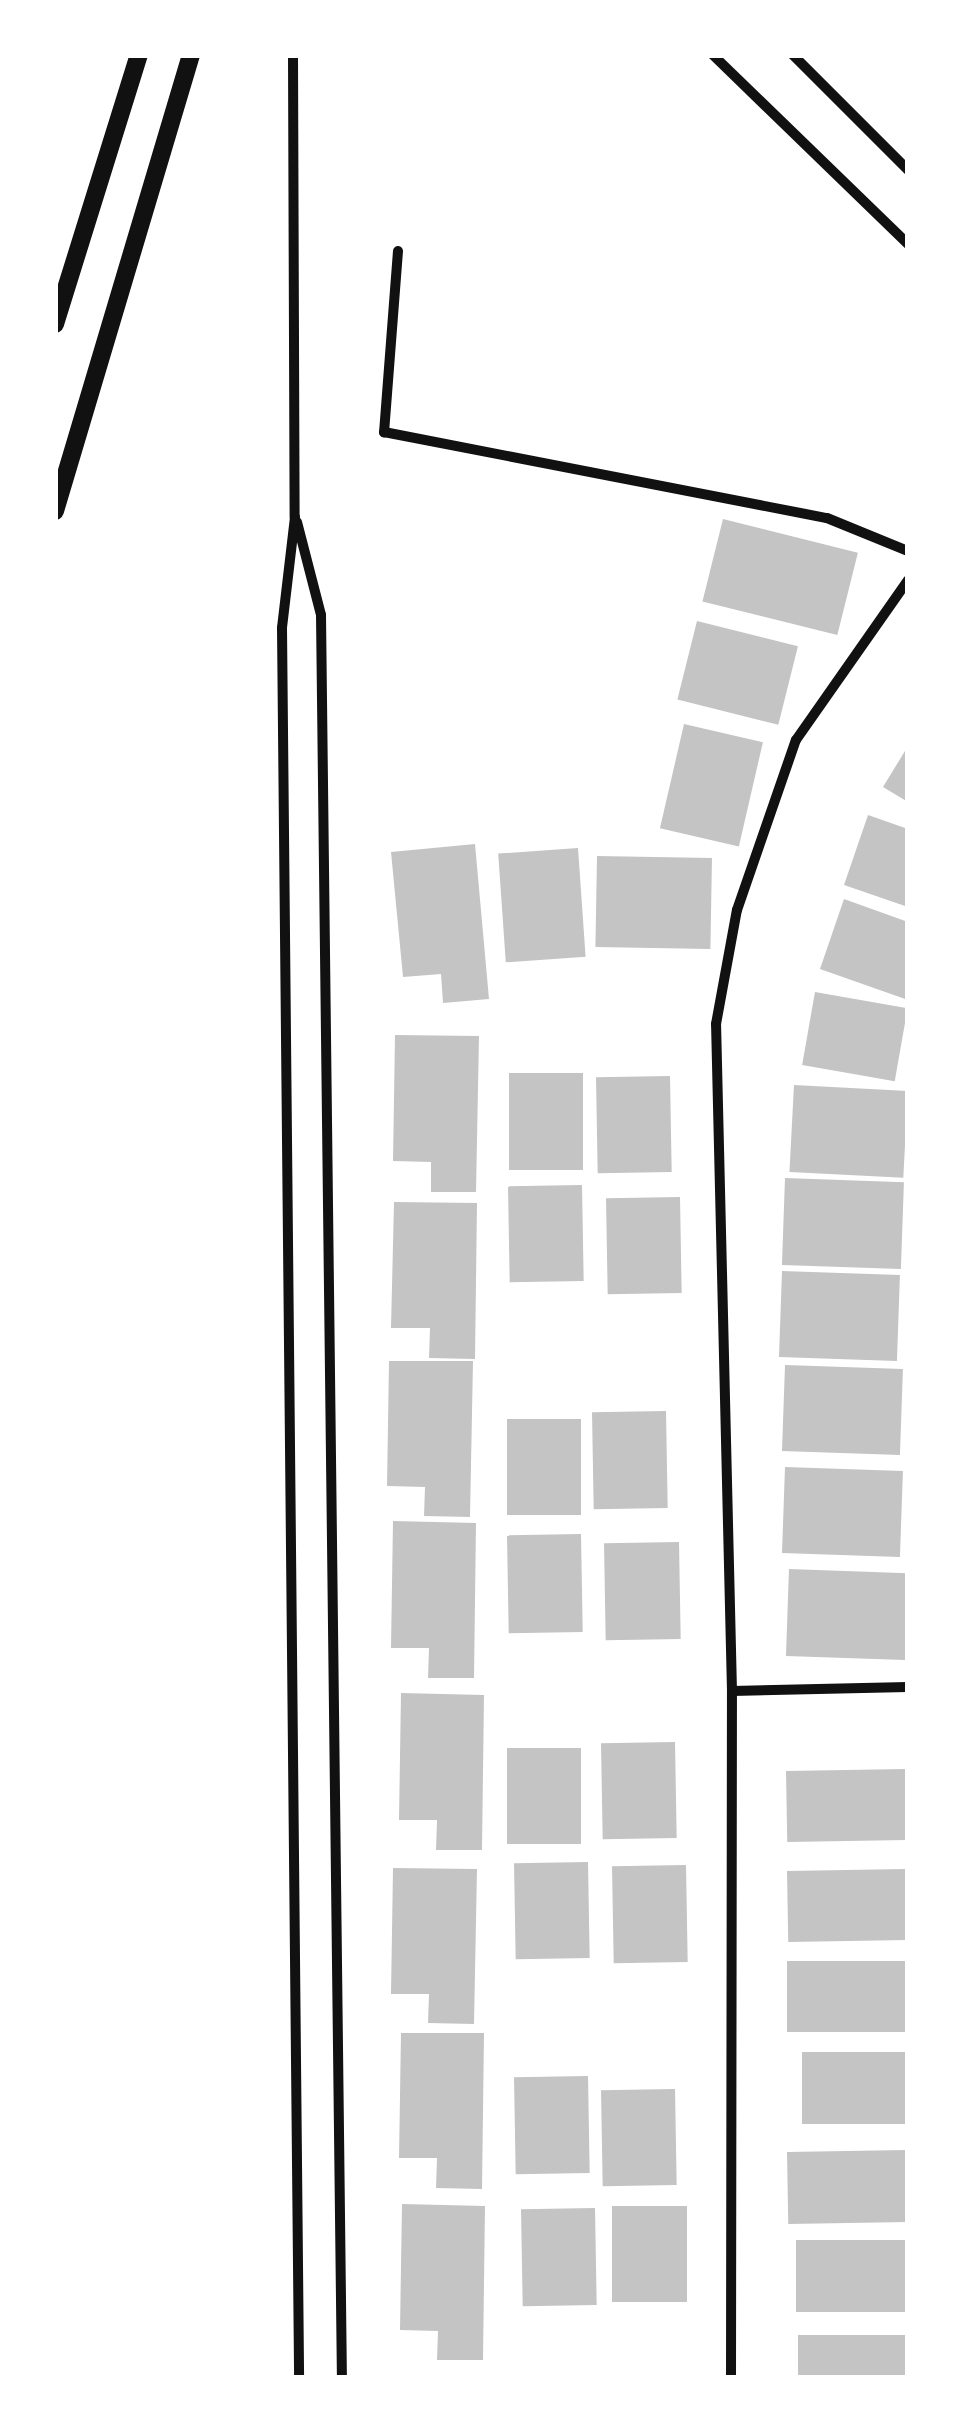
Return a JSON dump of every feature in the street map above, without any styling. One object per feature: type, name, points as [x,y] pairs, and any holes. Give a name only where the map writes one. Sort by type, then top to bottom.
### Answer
[{"type":"street","points":[[55,324],[140,55]]},
{"type":"street","points":[[55,511],[190,55]]},
{"type":"street","points":[[293,55],[296,517],[282,628],[299,2378]]},
{"type":"street","points":[[713,55],[908,244]]},
{"type":"street","points":[[793,55],[908,170]]},
{"type":"street","points":[[398,250],[384,432],[827,518],[908,551]]},
{"type":"street","points":[[296,517],[321,614],[342,2378]]},
{"type":"street","points":[[731,2378],[732,1692],[716,1024],[737,910],[796,740],[908,580]]},
{"type":"street","points":[[732,1692],[908,1687]]},
{"type":"building","points":[[723,519],[858,553],[837,635],[702,601]]},
{"type":"building","points":[[697,621],[798,646],[778,725],[677,700]]},
{"type":"building","points":[[684,724],[763,742],[739,846],[660,828]]},
{"type":"building","points":[[908,746],[908,802],[883,787]]},
{"type":"building","points":[[868,815],[908,829],[908,907],[844,885]]},
{"type":"building","points":[[475,844],[489,999],[443,1003],[441,974],[403,977],[391,852]]},
{"type":"building","points":[[578,848],[586,957],[506,962],[498,854]]},
{"type":"building","points":[[597,856],[712,858],[710,949],[595,947]]},
{"type":"building","points":[[844,899],[908,922],[908,1000],[820,969]]},
{"type":"building","points":[[815,992],[908,1008],[895,1081],[802,1065]]},
{"type":"building","points":[[395,1035],[479,1036],[476,1192],[431,1192],[431,1162],[393,1161]]},
{"type":"building","points":[[509,1073],[583,1073],[583,1170],[509,1170]]},
{"type":"building","points":[[670,1076],[672,1172],[598,1173],[596,1077]]},
{"type":"building","points":[[794,1085],[908,1091],[903,1178],[789,1172]]},
{"type":"building","points":[[785,1178],[904,1182],[901,1269],[782,1265]]},
{"type":"building","points":[[582,1185],[584,1281],[510,1282],[508,1186]]},
{"type":"building","points":[[680,1197],[682,1293],[608,1294],[606,1198]]},
{"type":"building","points":[[394,1202],[477,1203],[475,1359],[429,1358],[430,1328],[391,1328]]},
{"type":"building","points":[[782,1271],[900,1275],[897,1361],[779,1357]]},
{"type":"building","points":[[389,1361],[473,1361],[470,1517],[424,1516],[425,1487],[387,1486]]},
{"type":"building","points":[[785,1365],[903,1369],[900,1455],[782,1451]]},
{"type":"building","points":[[666,1411],[668,1508],[594,1509],[592,1412]]},
{"type":"building","points":[[507,1419],[581,1419],[581,1515],[507,1515]]},
{"type":"building","points":[[785,1467],[903,1471],[900,1557],[782,1553]]},
{"type":"building","points":[[393,1521],[476,1523],[474,1678],[428,1678],[429,1648],[391,1648]]},
{"type":"building","points":[[581,1534],[583,1632],[509,1633],[507,1535]]},
{"type":"building","points":[[679,1542],[681,1639],[606,1640],[604,1543]]},
{"type":"building","points":[[789,1569],[908,1573],[905,1660],[786,1656]]},
{"type":"building","points":[[401,1693],[484,1695],[482,1850],[436,1850],[437,1820],[399,1820]]},
{"type":"building","points":[[675,1742],[677,1838],[603,1839],[601,1743]]},
{"type":"building","points":[[507,1748],[581,1748],[581,1844],[507,1844]]},
{"type":"building","points":[[906,1769],[907,1840],[787,1842],[786,1771]]},
{"type":"building","points":[[588,1862],[590,1958],[516,1959],[514,1863]]},
{"type":"building","points":[[686,1865],[688,1962],[614,1963],[612,1866]]},
{"type":"building","points":[[393,1868],[477,1869],[474,2024],[428,2023],[429,1994],[391,1994]]},
{"type":"building","points":[[906,1869],[907,1940],[788,1942],[787,1871]]},
{"type":"building","points":[[787,1961],[907,1961],[907,2032],[787,2032]]},
{"type":"building","points":[[401,2033],[484,2033],[482,2189],[436,2188],[437,2158],[399,2158]]},
{"type":"building","points":[[802,2052],[908,2052],[908,2124],[802,2124]]},
{"type":"building","points":[[588,2076],[590,2173],[516,2174],[514,2077]]},
{"type":"building","points":[[675,2089],[677,2185],[603,2186],[601,2090]]},
{"type":"building","points":[[907,2150],[908,2222],[788,2224],[787,2152]]},
{"type":"building","points":[[402,2204],[485,2206],[483,2360],[437,2360],[438,2331],[400,2330]]},
{"type":"building","points":[[612,2206],[687,2206],[687,2302],[612,2302]]},
{"type":"building","points":[[595,2208],[597,2305],[523,2306],[521,2209]]},
{"type":"building","points":[[796,2240],[908,2240],[908,2312],[796,2312]]},
{"type":"building","points":[[798,2335],[908,2335],[908,2378],[798,2378]]}]
